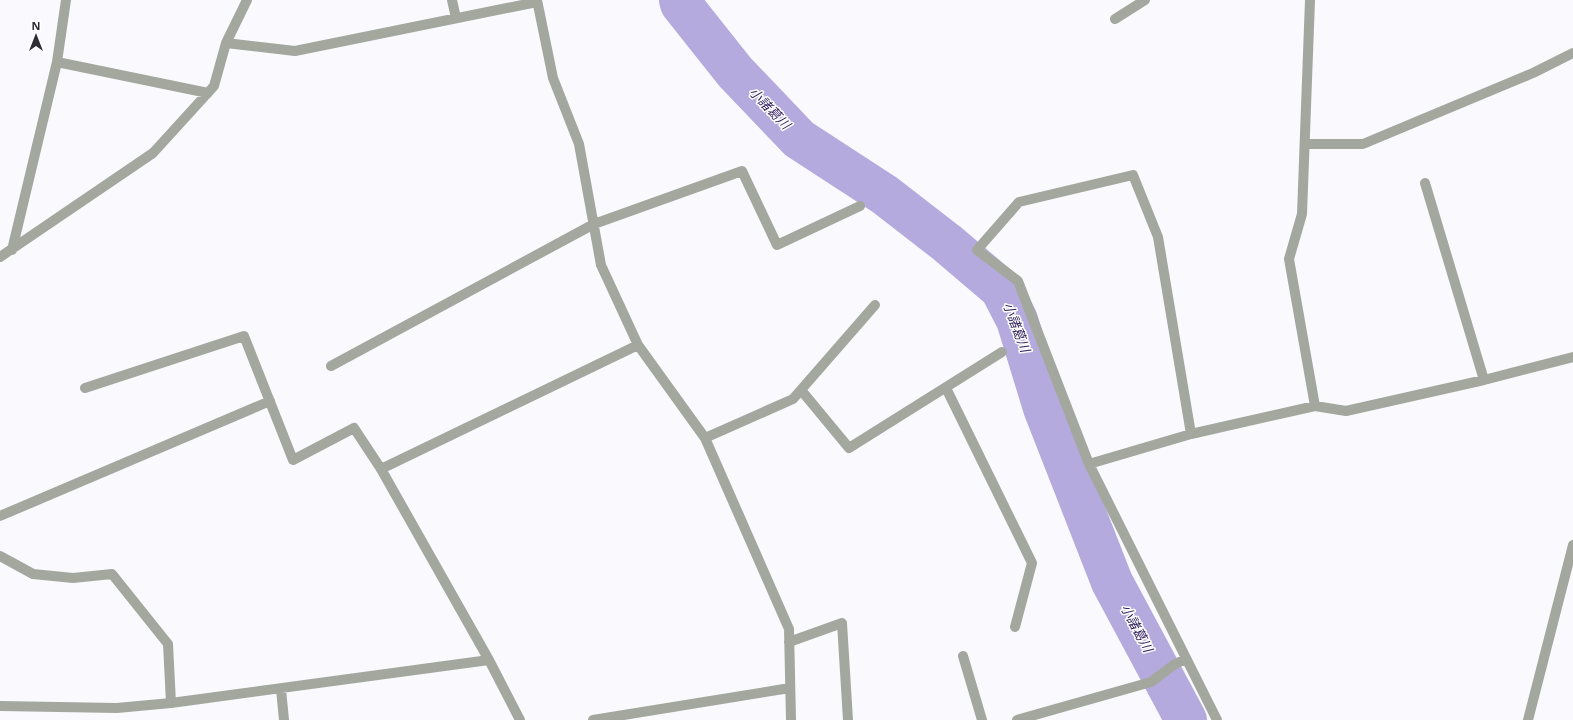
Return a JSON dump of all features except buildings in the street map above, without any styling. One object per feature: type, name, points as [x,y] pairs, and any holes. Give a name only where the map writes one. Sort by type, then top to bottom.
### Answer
[{"type":"street","points":[[12,250],[57,62],[66,0]]},
{"type":"street","points":[[0,257],[153,153],[214,86],[226,43],[247,0]]},
{"type":"street","points":[[452,0],[456,18]]},
{"type":"street","points":[[1115,19],[1144,0]]},
{"type":"street","points":[[1310,0],[1302,214],[1289,259],[1315,406]]},
{"type":"street","points":[[226,43],[295,51],[537,1],[553,78],[579,144],[601,265],[638,345],[705,438],[789,629],[790,720]]},
{"type":"street","points":[[1305,144],[1363,144],[1533,73],[1573,53],[1573,42]]},
{"type":"street","points":[[57,62],[208,93]]},
{"type":"street","points":[[331,366],[594,224],[742,171],[777,245],[860,206]]},
{"type":"street","points":[[1191,434],[1158,237],[1133,175],[1019,202],[977,250],[1018,281],[1089,464],[1217,720]]},
{"type":"street","points":[[1425,183],[1484,380]]},
{"type":"street","points":[[705,438],[793,399],[875,305]]},
{"type":"street","points":[[85,388],[244,336],[293,460],[354,428],[381,469],[489,660],[520,720]]},
{"type":"street","points":[[381,469],[638,345]]},
{"type":"street","points":[[801,390],[849,448],[1002,352]]},
{"type":"street","points":[[1089,464],[1191,434],[1315,406],[1346,411],[1484,380],[1573,357]]},
{"type":"street","points":[[946,388],[1032,563],[1015,628]]},
{"type":"street","points":[[0,516],[270,401]]},
{"type":"street","points":[[1528,720],[1573,545]]},
{"type":"street","points":[[0,556],[33,574],[73,578],[112,574],[168,644],[171,703]]},
{"type":"street","points":[[789,642],[842,623],[848,720]]},
{"type":"street","points":[[963,656],[982,720]]},
{"type":"street","points":[[1017,720],[1151,682],[1175,664],[1186,659]]},
{"type":"street","points":[[0,706],[117,708],[171,703],[489,660]]},
{"type":"street","points":[[593,720],[790,688]]},
{"type":"street","points":[[281,689],[284,720]]},
{"type":"waterway","name":"小諸葛川","points":[[680,0],[681,4],[735,72],[799,139],[885,195],[947,243],[1001,289],[1017,320],[1044,408],[1112,582],[1186,720]]}]
